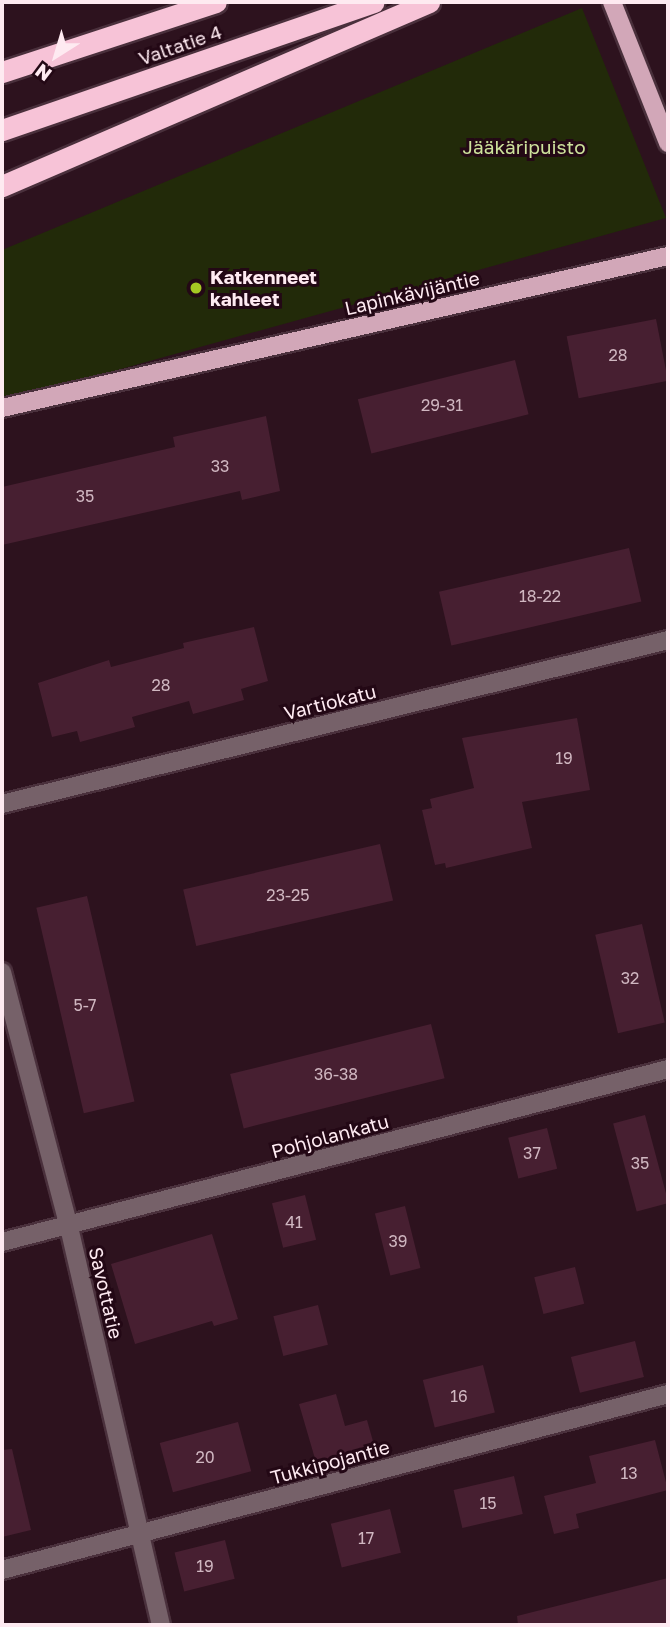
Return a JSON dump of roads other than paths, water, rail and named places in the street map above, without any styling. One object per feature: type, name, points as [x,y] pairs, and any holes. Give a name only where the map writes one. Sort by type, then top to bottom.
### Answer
[{"type":"highway","name":"Valtatie 4","points":[[2,72],[216,2]]},
{"type":"highway","name":"Valtatie 4","points":[[2,130],[374,2]]},
{"type":"highway","points":[[2,186],[429,2]]},
{"type":"main road","points":[[612,2],[668,143]]},
{"type":"main road","name":"Lapinkävijäntie","points":[[2,408],[668,256]]},
{"type":"street","name":"Vartiokatu","points":[[2,804],[668,640]]},
{"type":"street","name":"Savottatie","points":[[2,972],[69,1227],[161,1625]]},
{"type":"street","name":"Pohjolankatu","points":[[2,1242],[69,1227],[668,1069]]},
{"type":"street","name":"Tukkipojantie","points":[[2,1570],[668,1394]]},
{"type":"place","name":"Katkenneet kahleet","points":[[196,288]]},
{"type":"park label","name":"Jääkäripuisto","points":[[524,147]]}]
